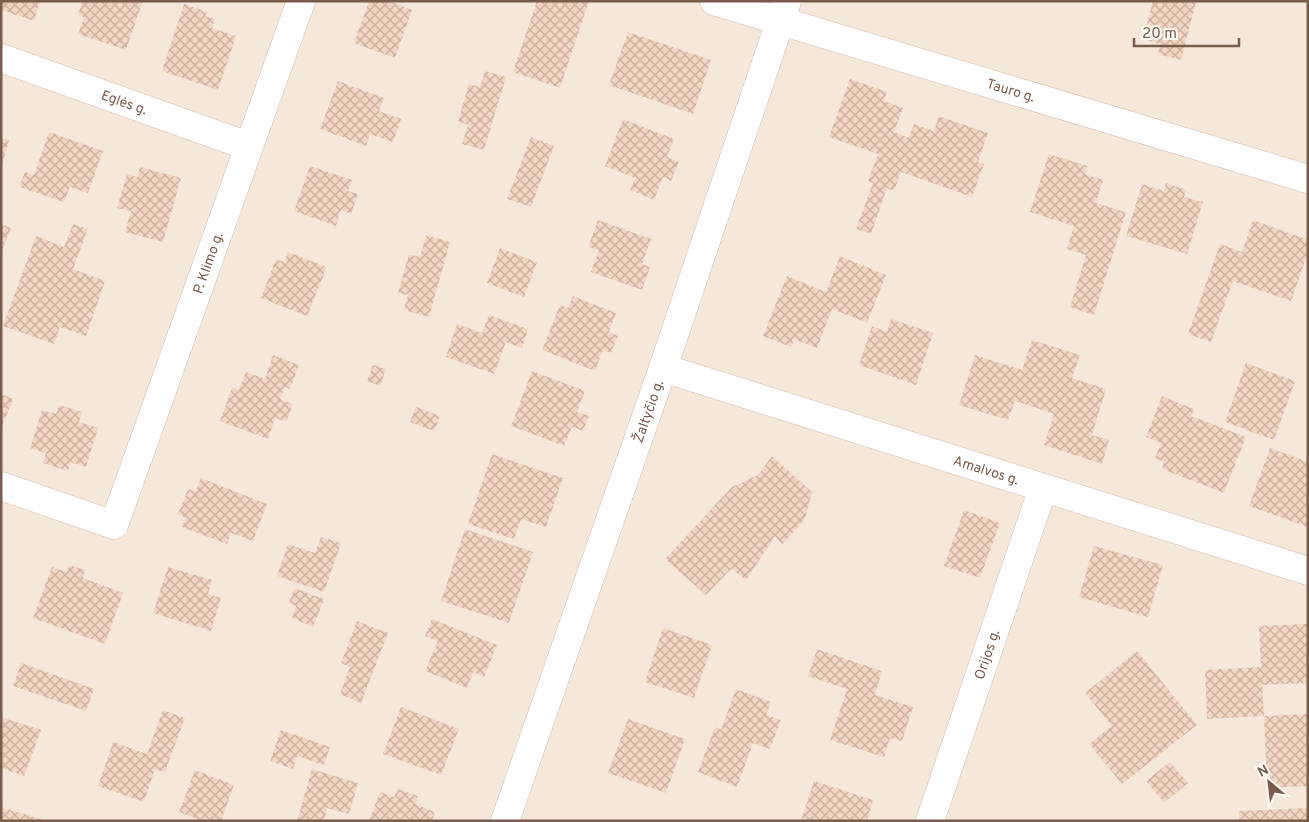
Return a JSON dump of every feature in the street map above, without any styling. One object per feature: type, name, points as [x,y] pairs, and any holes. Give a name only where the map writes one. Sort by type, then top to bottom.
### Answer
[{"type":"street","name":"P. Klimo g.","points":[[1,486],[114,525],[300,1]]},
{"type":"street","name":"Tauro g.","points":[[714,1],[783,11],[1308,179]]},
{"type":"street","name":"Žaltyčio g.","points":[[505,821],[663,368],[783,11]]},
{"type":"street","name":"Eglės g.","points":[[1,58],[248,146]]},
{"type":"street","name":"Amalvos g.","points":[[663,368],[1308,571]]},
{"type":"street","name":"Orijos g.","points":[[930,821],[1043,488]]},
{"type":"shaded area","points":[[1,1],[1308,1],[1308,821],[1,821]]},
{"type":"building","points":[[1,1],[40,1],[34,21],[1,10]]},
{"type":"building","points":[[82,1],[143,1],[126,50],[78,34],[84,17],[78,15]]},
{"type":"building","points":[[369,1],[389,1],[412,10],[395,58],[354,43]]},
{"type":"building","points":[[537,1],[576,1],[581,3],[581,1],[589,1],[560,88],[513,72]]},
{"type":"building","points":[[1153,1],[1196,2],[1181,60],[1158,54],[1161,44],[1143,39]]},
{"type":"building","points":[[184,4],[207,12],[205,16],[215,19],[212,28],[236,36],[218,90],[162,71]]},
{"type":"building","points":[[628,32],[711,60],[693,114],[609,85]]},
{"type":"building","points":[[485,71],[506,77],[484,150],[462,144],[468,125],[458,121],[469,84],[480,87]]},
{"type":"building","points":[[850,79],[887,92],[884,101],[903,108],[894,132],[909,138],[914,124],[934,131],[939,116],[988,133],[978,162],[984,164],[972,197],[901,172],[894,191],[887,188],[871,234],[856,229],[873,183],[868,181],[878,154],[829,137]]},
{"type":"building","points":[[338,81],[384,98],[379,111],[401,119],[393,142],[370,134],[366,146],[320,129]]},
{"type":"building","points":[[623,119],[674,139],[667,157],[679,162],[671,181],[663,177],[654,200],[630,190],[635,178],[605,166]]},
{"type":"building","points":[[49,132],[103,151],[88,193],[70,187],[64,202],[19,187],[25,172],[34,175]]},
{"type":"building","points":[[531,137],[554,146],[531,207],[507,199]]},
{"type":"building","points":[[1,138],[9,140],[2,164],[1,164]]},
{"type":"building","points":[[1049,154],[1087,166],[1085,174],[1103,180],[1096,203],[1126,212],[1094,315],[1070,307],[1086,255],[1067,249],[1074,226],[1030,212]]},
{"type":"building","points":[[310,166],[352,180],[348,191],[358,194],[351,214],[341,210],[336,226],[294,211]]},
{"type":"building","points":[[140,167],[181,178],[163,242],[125,232],[131,211],[117,208],[127,174],[137,177]]},
{"type":"building","points":[[1166,183],[1186,190],[1184,197],[1203,202],[1187,254],[1126,236],[1142,184],[1164,191]]},
{"type":"building","points":[[598,220],[651,239],[642,264],[650,267],[642,290],[591,272],[599,250],[588,247]]},
{"type":"building","points":[[1253,220],[1308,240],[1308,253],[1291,301],[1233,281],[1211,342],[1188,334],[1220,244],[1242,252]]},
{"type":"building","points":[[1,224],[11,228],[1,253]]},
{"type":"building","points":[[73,224],[88,229],[73,269],[105,281],[86,336],[60,327],[54,344],[3,326],[36,236],[64,247]]},
{"type":"building","points":[[426,235],[450,242],[429,317],[404,310],[408,295],[398,293],[409,254],[420,257]]},
{"type":"building","points":[[500,248],[537,262],[524,297],[487,283]]},
{"type":"building","points":[[288,252],[327,267],[307,316],[261,298],[276,259],[284,262]]},
{"type":"building","points":[[840,256],[886,275],[867,323],[832,309],[817,348],[794,339],[791,347],[763,336],[787,276],[826,292]]},
{"type":"building","points":[[573,296],[616,313],[609,332],[618,336],[611,353],[603,350],[595,371],[542,350],[560,305],[568,308]]},
{"type":"building","points":[[489,315],[528,329],[522,348],[506,342],[494,374],[446,357],[457,324],[482,333]]},
{"type":"building","points":[[891,319],[933,333],[916,385],[859,365],[872,326],[887,332]]},
{"type":"building","points":[[1032,340],[1080,355],[1072,378],[1106,389],[1092,435],[1109,440],[1102,464],[1044,445],[1054,414],[1015,401],[1008,420],[959,405],[975,355],[1022,370]]},
{"type":"building","points":[[273,355],[299,365],[290,389],[285,387],[280,399],[293,404],[286,422],[275,418],[268,439],[220,421],[232,388],[239,390],[246,372],[265,379]]},
{"type":"building","points":[[1246,363],[1295,381],[1274,440],[1225,422]]},
{"type":"building","points":[[373,365],[386,369],[380,386],[367,381]]},
{"type":"building","points":[[532,371],[585,391],[577,412],[589,416],[583,431],[572,427],[564,446],[511,426]]},
{"type":"building","points":[[1,394],[13,399],[1,429]]},
{"type":"building","points":[[1162,396],[1194,409],[1191,416],[1246,437],[1224,493],[1162,469],[1164,462],[1155,458],[1161,443],[1146,437]]},
{"type":"building","points":[[59,405],[82,412],[79,422],[98,428],[86,467],[71,462],[68,471],[43,463],[46,453],[30,448],[42,410],[56,414]]},
{"type":"building","points":[[416,407],[440,416],[434,431],[410,422]]},
{"type":"building","points":[[1270,448],[1308,462],[1308,527],[1249,506]]},
{"type":"building","points":[[492,454],[563,478],[546,527],[521,519],[514,539],[468,524]]},
{"type":"building","points":[[772,456],[812,492],[805,519],[782,545],[775,536],[746,580],[731,569],[706,595],[665,559],[732,487],[758,475]]},
{"type":"building","points":[[201,478],[267,504],[253,541],[231,533],[227,544],[182,527],[186,518],[178,514],[188,489],[196,491]]},
{"type":"building","points":[[964,510],[1000,523],[980,578],[944,566]]},
{"type":"building","points":[[465,529],[533,552],[509,623],[441,601]]},
{"type":"building","points":[[321,537],[341,543],[324,592],[277,576],[288,544],[315,553]]},
{"type":"building","points":[[1094,546],[1163,565],[1148,617],[1079,597]]},
{"type":"building","points":[[69,565],[85,570],[83,578],[123,593],[105,644],[33,618],[52,567],[67,572]]},
{"type":"building","points":[[168,567],[212,580],[208,594],[221,598],[211,631],[153,613]]},
{"type":"building","points":[[294,588],[324,599],[313,627],[292,618],[296,606],[289,603]]},
{"type":"building","points":[[432,619],[497,645],[484,677],[473,672],[467,688],[425,671],[438,641],[425,636]]},
{"type":"building","points":[[357,621],[388,633],[361,703],[340,694],[350,667],[341,663]]},
{"type":"building","points":[[1308,624],[1308,683],[1262,685],[1264,716],[1207,719],[1205,670],[1261,667],[1259,626]]},
{"type":"building","points":[[663,628],[712,645],[694,698],[645,682]]},
{"type":"building","points":[[817,649],[882,671],[875,695],[913,707],[902,741],[890,738],[884,757],[830,740],[847,689],[808,676]]},
{"type":"building","points":[[1137,651],[1197,725],[1122,784],[1089,744],[1112,726],[1085,693]]},
{"type":"building","points":[[21,663],[94,689],[86,711],[13,686]]},
{"type":"building","points":[[736,689],[771,702],[766,715],[781,720],[770,749],[753,743],[737,787],[698,772],[715,727],[721,730]]},
{"type":"building","points":[[401,707],[459,729],[441,775],[383,754]]},
{"type":"building","points":[[163,710],[185,718],[165,772],[155,769],[144,802],[98,786],[113,742],[147,754]]},
{"type":"building","points":[[1308,714],[1308,786],[1267,788],[1264,716]]},
{"type":"building","points":[[1,717],[41,730],[24,776],[1,768]]},
{"type":"building","points":[[628,719],[685,739],[666,793],[608,773]]},
{"type":"building","points":[[281,730],[330,747],[324,765],[297,756],[293,769],[270,761]]},
{"type":"building","points":[[1170,762],[1188,783],[1164,803],[1146,781]]},
{"type":"building","points":[[312,769],[358,783],[349,814],[327,808],[324,821],[297,821]]},
{"type":"building","points":[[195,770],[234,785],[221,821],[202,821],[179,812]]},
{"type":"building","points":[[814,781],[873,800],[867,821],[801,821]]},
{"type":"building","points":[[398,789],[418,796],[415,804],[435,812],[432,821],[369,821],[380,792],[394,797]]},
{"type":"building","points":[[1,807],[44,820],[44,821],[1,821]]},
{"type":"building","points":[[1308,808],[1308,821],[1239,821],[1239,811]]}]
